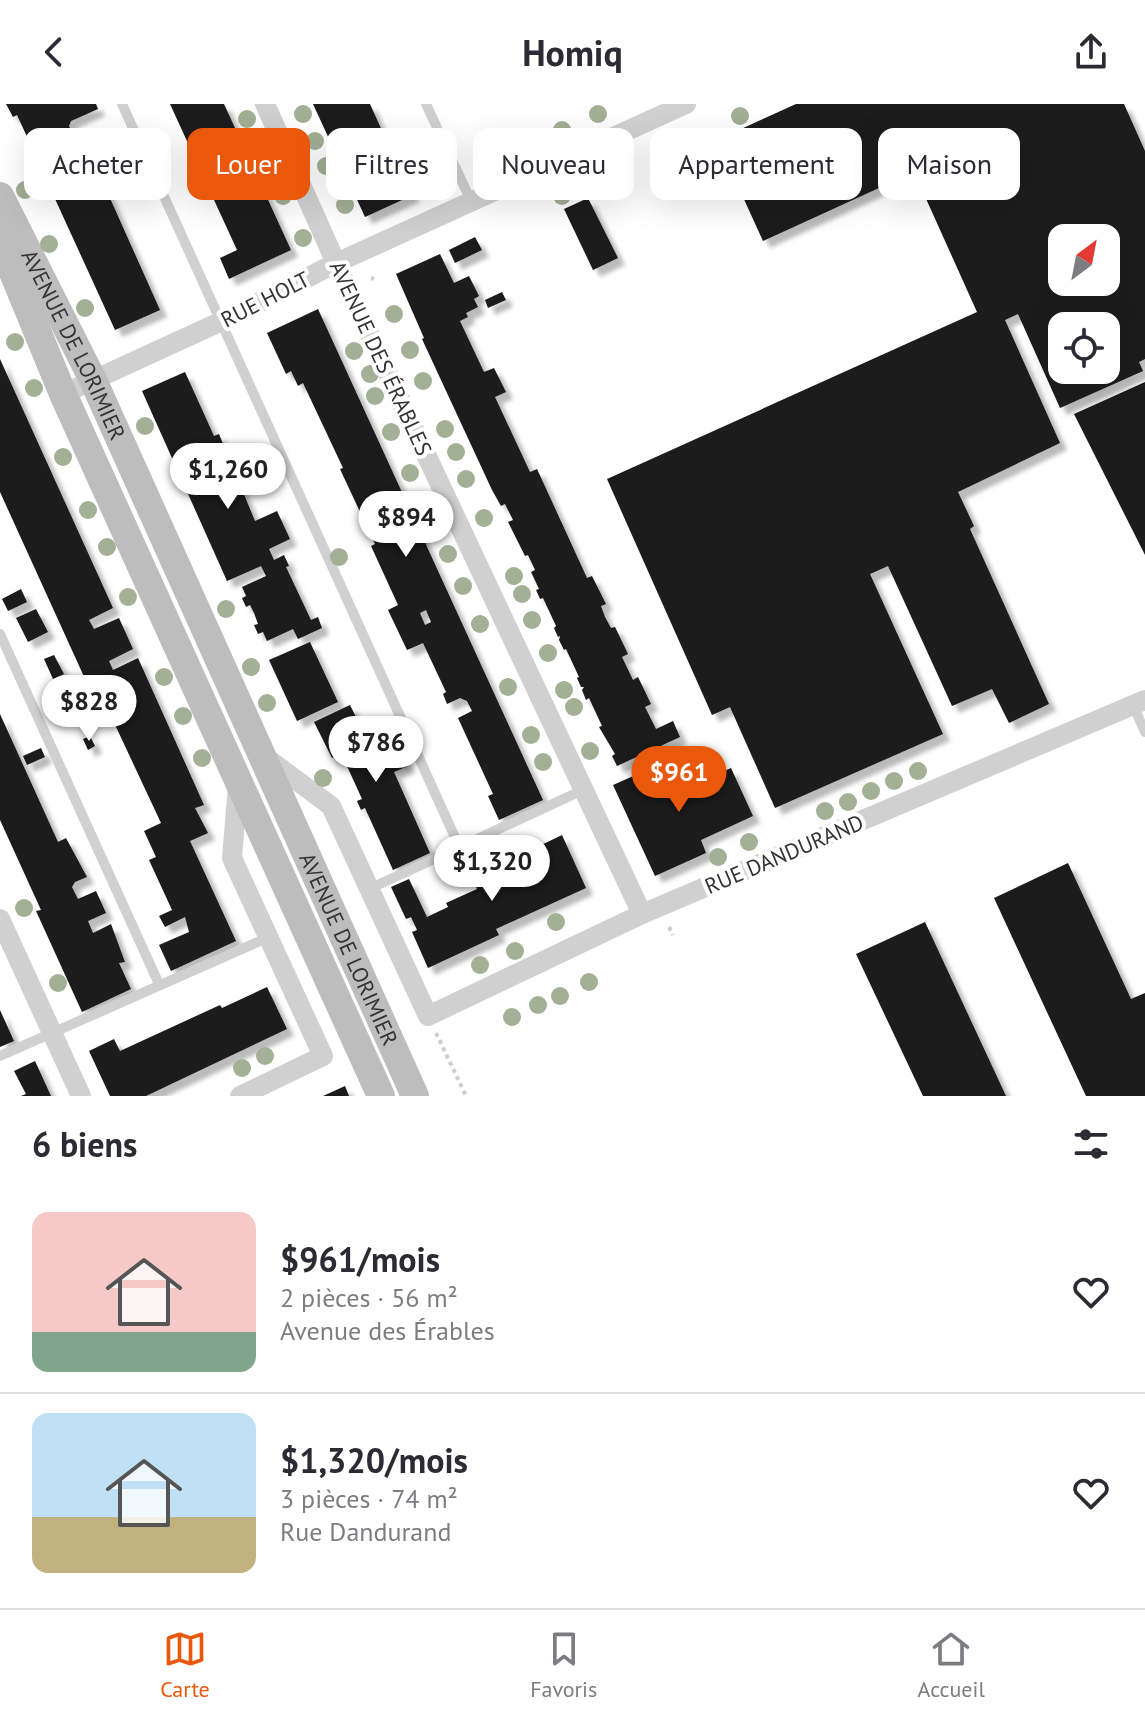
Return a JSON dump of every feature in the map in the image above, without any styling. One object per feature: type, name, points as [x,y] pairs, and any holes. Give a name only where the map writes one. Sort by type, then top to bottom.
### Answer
[{"type":"main road","name":"AVENUE DE LORIMIER","points":[[0,196],[93,380],[415,1096]]},
{"type":"main road","name":"AVENUE DE LORIMIER","points":[[0,241],[63,394],[381,1096]]},
{"type":"street","name":"AVENUE DES ÉRABLES","points":[[265,104],[336,263],[642,914]]},
{"type":"street","name":"RUE HOLT","points":[[63,394],[222,321],[336,263],[660,109],[686,104]]},
{"type":"street","name":"RUE DANDURAND","points":[[428,1016],[642,914],[1139,703]]},
{"type":"street","name":"AVENUE DE LORIMIER","points":[[264,756],[331,806],[428,1016]]},
{"type":"street","name":"AVENUE DE LORIMIER","points":[[238,785],[232,858],[323,1056],[240,1096]]},
{"type":"street","points":[[0,919],[81,1096]]},
{"type":"lane","points":[[122,104],[459,846]]},
{"type":"lane","points":[[426,104],[471,201]]},
{"type":"lane","points":[[0,634],[159,984]]},
{"type":"lane","points":[[1139,703],[1145,732]]},
{"type":"lane","points":[[369,889],[585,789]]},
{"type":"lane","points":[[0,1056],[269,937]]},
{"type":"path","points":[[669,927],[673,935]]},
{"type":"path","points":[[428,1016],[466,1096]]},
{"type":"building","points":[[6,104],[96,104],[98,109],[71,121],[70,128],[24,130],[17,115],[13,117]]},
{"type":"building","points":[[170,104],[224,104],[235,128],[187,128],[187,141]]},
{"type":"building","points":[[313,104],[370,104],[381,128],[326,128],[326,132]]},
{"type":"building","points":[[796,104],[1124,104],[1145,151],[1145,359],[1139,362],[1143,371],[1120,381],[1120,312],[1048,312],[1048,381],[1018,314],[1005,320],[1060,443],[958,492],[974,526],[970,529],[1049,704],[1009,723],[992,689],[952,706],[888,566],[870,574],[943,734],[775,808],[730,707],[712,715],[607,479],[977,312],[927,200],[1020,200],[1020,128],[878,128],[878,188],[862,196],[862,128],[743,128]]},
{"type":"building","points":[[56,200],[111,200],[160,310],[115,330]]},
{"type":"building","points":[[214,200],[268,200],[291,250],[229,279],[220,258],[237,250]]},
{"type":"building","points":[[357,200],[402,200],[365,217]]},
{"type":"building","points":[[589,200],[618,258],[593,270],[564,209]]},
{"type":"building","points":[[744,200],[853,200],[763,241]]},
{"type":"building","points":[[475,237],[482,250],[455,263],[449,250]]},
{"type":"building","points":[[440,254],[454,283],[469,276],[479,296],[474,299],[478,307],[466,313],[468,317],[460,321],[484,372],[494,368],[506,392],[495,397],[530,472],[537,469],[587,578],[592,576],[606,604],[601,606],[605,617],[611,628],[615,627],[628,654],[622,657],[633,680],[638,677],[651,704],[645,707],[656,729],[673,721],[680,737],[617,766],[612,756],[615,754],[599,727],[602,726],[589,698],[586,700],[582,690],[584,687],[581,687],[566,649],[559,640],[543,598],[540,599],[536,590],[539,589],[531,572],[535,570],[508,522],[513,520],[505,504],[501,506],[492,490],[422,339],[396,274]]},
{"type":"building","points":[[502,292],[506,300],[488,308],[485,300]]},
{"type":"building","points":[[318,309],[543,800],[499,820],[488,796],[493,794],[458,718],[472,711],[467,701],[460,698],[447,704],[443,694],[446,692],[423,643],[407,650],[388,610],[398,605],[371,546],[375,544],[340,469],[343,468],[303,383],[298,386],[291,371],[286,374],[267,333]],"holes":[[[426,610],[431,622],[425,625],[420,613]]]},
{"type":"building","points":[[0,359],[113,608],[89,620],[94,629],[119,618],[133,649],[109,661],[113,670],[138,658],[204,805],[195,808],[208,833],[190,841],[236,941],[171,971],[159,945],[189,932],[185,917],[165,927],[159,916],[172,910],[149,860],[156,857],[144,831],[161,823],[103,699],[96,703],[0,492]]},
{"type":"building","points":[[185,372],[214,436],[219,434],[255,521],[277,511],[290,539],[269,549],[274,560],[284,555],[289,566],[286,567],[311,620],[318,617],[322,628],[298,639],[293,629],[267,641],[263,632],[258,634],[254,613],[250,605],[246,607],[242,598],[246,596],[242,587],[266,576],[261,566],[227,581],[142,391]]},
{"type":"building","points":[[1145,382],[1145,555],[1074,414]]},
{"type":"building","points":[[1049,384],[1114,384],[1060,408]]},
{"type":"building","points":[[21,589],[27,602],[8,611],[2,599]]},
{"type":"building","points":[[36,609],[48,632],[28,642],[16,618]]},
{"type":"building","points":[[310,642],[338,702],[297,721],[269,660]]},
{"type":"building","points":[[54,655],[64,674],[53,679],[44,659]]},
{"type":"building","points":[[350,705],[368,741],[391,730],[408,766],[394,772],[430,853],[393,870],[365,808],[361,810],[357,801],[362,799],[341,753],[332,758],[314,722]]},
{"type":"building","points":[[0,714],[58,842],[66,838],[87,877],[75,882],[72,887],[78,899],[96,891],[106,913],[88,921],[93,933],[111,924],[125,962],[119,963],[131,989],[82,1012],[36,911],[41,910],[0,820]]},
{"type":"building","points":[[90,736],[95,746],[88,750],[83,739]]},
{"type":"building","points":[[41,748],[45,757],[27,765],[23,756]]},
{"type":"building","points":[[665,762],[679,792],[731,768],[753,816],[701,840],[706,853],[655,876],[613,785]]},
{"type":"building","points":[[562,835],[586,888],[496,929],[499,935],[428,968],[412,932],[417,930],[411,917],[406,919],[391,887],[409,879],[427,917],[448,907],[446,903],[477,889],[475,884],[536,856],[533,849]]},
{"type":"building","points":[[1068,863],[1131,999],[1145,993],[1145,1096],[1086,1096],[994,898]]},
{"type":"building","points":[[925,922],[1006,1096],[923,1096],[856,954]]},
{"type":"building","points":[[267,987],[287,1029],[146,1096],[110,1096],[89,1051],[114,1039],[120,1051]]},
{"type":"building","points":[[0,1010],[14,1041],[0,1047]]},
{"type":"building","points":[[35,1061],[51,1096],[21,1096],[26,1094],[14,1071]]},
{"type":"building","points":[[345,1086],[349,1096],[323,1096]]}]
